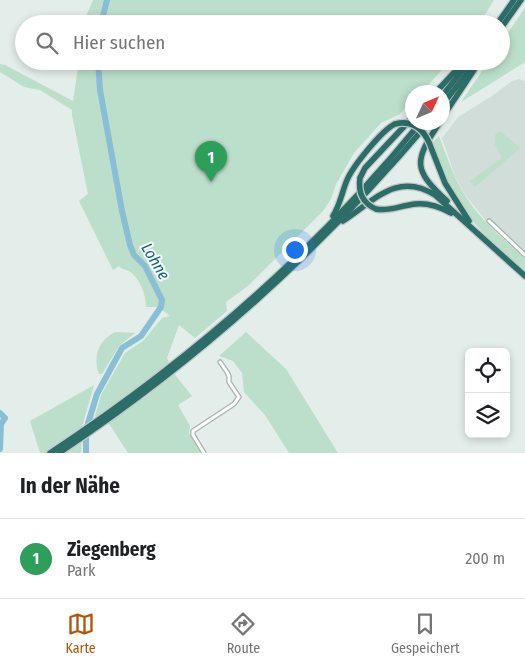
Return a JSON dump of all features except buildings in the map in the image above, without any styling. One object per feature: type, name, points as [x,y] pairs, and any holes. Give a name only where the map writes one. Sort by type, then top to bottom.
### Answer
[{"type":"highway","points":[[504,15],[514,0]]},
{"type":"highway","points":[[510,15],[521,0]]},
{"type":"highway","points":[[443,85],[457,70]]},
{"type":"highway","points":[[450,86],[463,70]]},
{"type":"highway","points":[[450,95],[470,70]]},
{"type":"highway","points":[[450,106],[474,70]]},
{"type":"highway","points":[[326,227],[339,208],[347,179],[352,171],[383,133],[395,124],[405,123],[416,125],[425,134],[444,183],[469,224]]},
{"type":"highway","points":[[405,125],[365,168],[360,178],[359,187],[363,200],[376,209],[387,210],[416,204],[432,205],[469,224]]},
{"type":"highway","points":[[59,453],[145,393],[240,312],[326,227],[383,167],[414,130]]},
{"type":"highway","points":[[50,453],[142,388],[281,279],[376,183],[422,130]]},
{"type":"highway","points":[[435,130],[421,155],[421,171],[430,185],[525,276]]},
{"type":"highway","points":[[333,228],[387,190],[403,186],[411,186],[428,191],[469,224]]},
{"type":"street","points":[[489,221],[525,255]]},
{"type":"street","points":[[204,453],[193,435],[193,431],[234,404],[238,398],[229,382],[229,376],[220,362]]},
{"type":"shaded area","points":[[519,79],[525,81],[525,252],[491,220],[487,222],[466,196],[455,176],[442,138],[450,130],[458,117],[512,81]]},
{"type":"green space","points":[[93,0],[494,0],[485,15],[87,15]]},
{"type":"green space","points":[[525,8],[525,62],[461,102],[483,70],[510,70],[510,30]]},
{"type":"green space","points":[[0,64],[73,101],[78,70],[442,70],[428,85],[405,85],[405,108],[400,114],[381,123],[354,153],[323,211],[248,286],[226,302],[227,311],[195,338],[179,325],[167,358],[176,376],[192,396],[178,405],[190,426],[189,433],[201,453],[128,453],[110,425],[95,416],[101,395],[125,353],[143,341],[162,318],[170,316],[158,307],[146,307],[142,287],[133,274],[119,266],[113,270],[79,201],[88,194],[72,110],[40,90],[24,87],[0,72]]},
{"type":"green space","points":[[500,131],[520,148],[475,187],[470,181],[502,158],[495,145],[495,135]]},
{"type":"green space","points":[[439,136],[454,175],[466,197],[486,222],[525,259],[525,272],[479,228],[459,204],[446,178],[433,142]]},
{"type":"green space","points":[[115,332],[135,333],[119,346],[102,374],[99,374],[97,367],[98,350],[104,340]]},
{"type":"green space","points":[[246,332],[286,369],[338,453],[289,453],[265,415],[244,392],[242,373],[233,361],[219,356]]},
{"type":"green space","points":[[94,385],[82,427],[81,453],[40,453],[30,421]]},
{"type":"waterway","name":"Lohne","points":[[103,15],[107,0]]},
{"type":"waterway","name":"Lohne","points":[[86,453],[86,430],[97,394],[122,348],[141,336],[161,307],[162,300],[145,266],[134,255],[130,245],[100,90],[99,70]]},
{"type":"waterway","points":[[0,413],[5,418],[1,424],[0,449]]},
{"type":"place","name":"Ziegenberg","points":[[211,182]]}]
